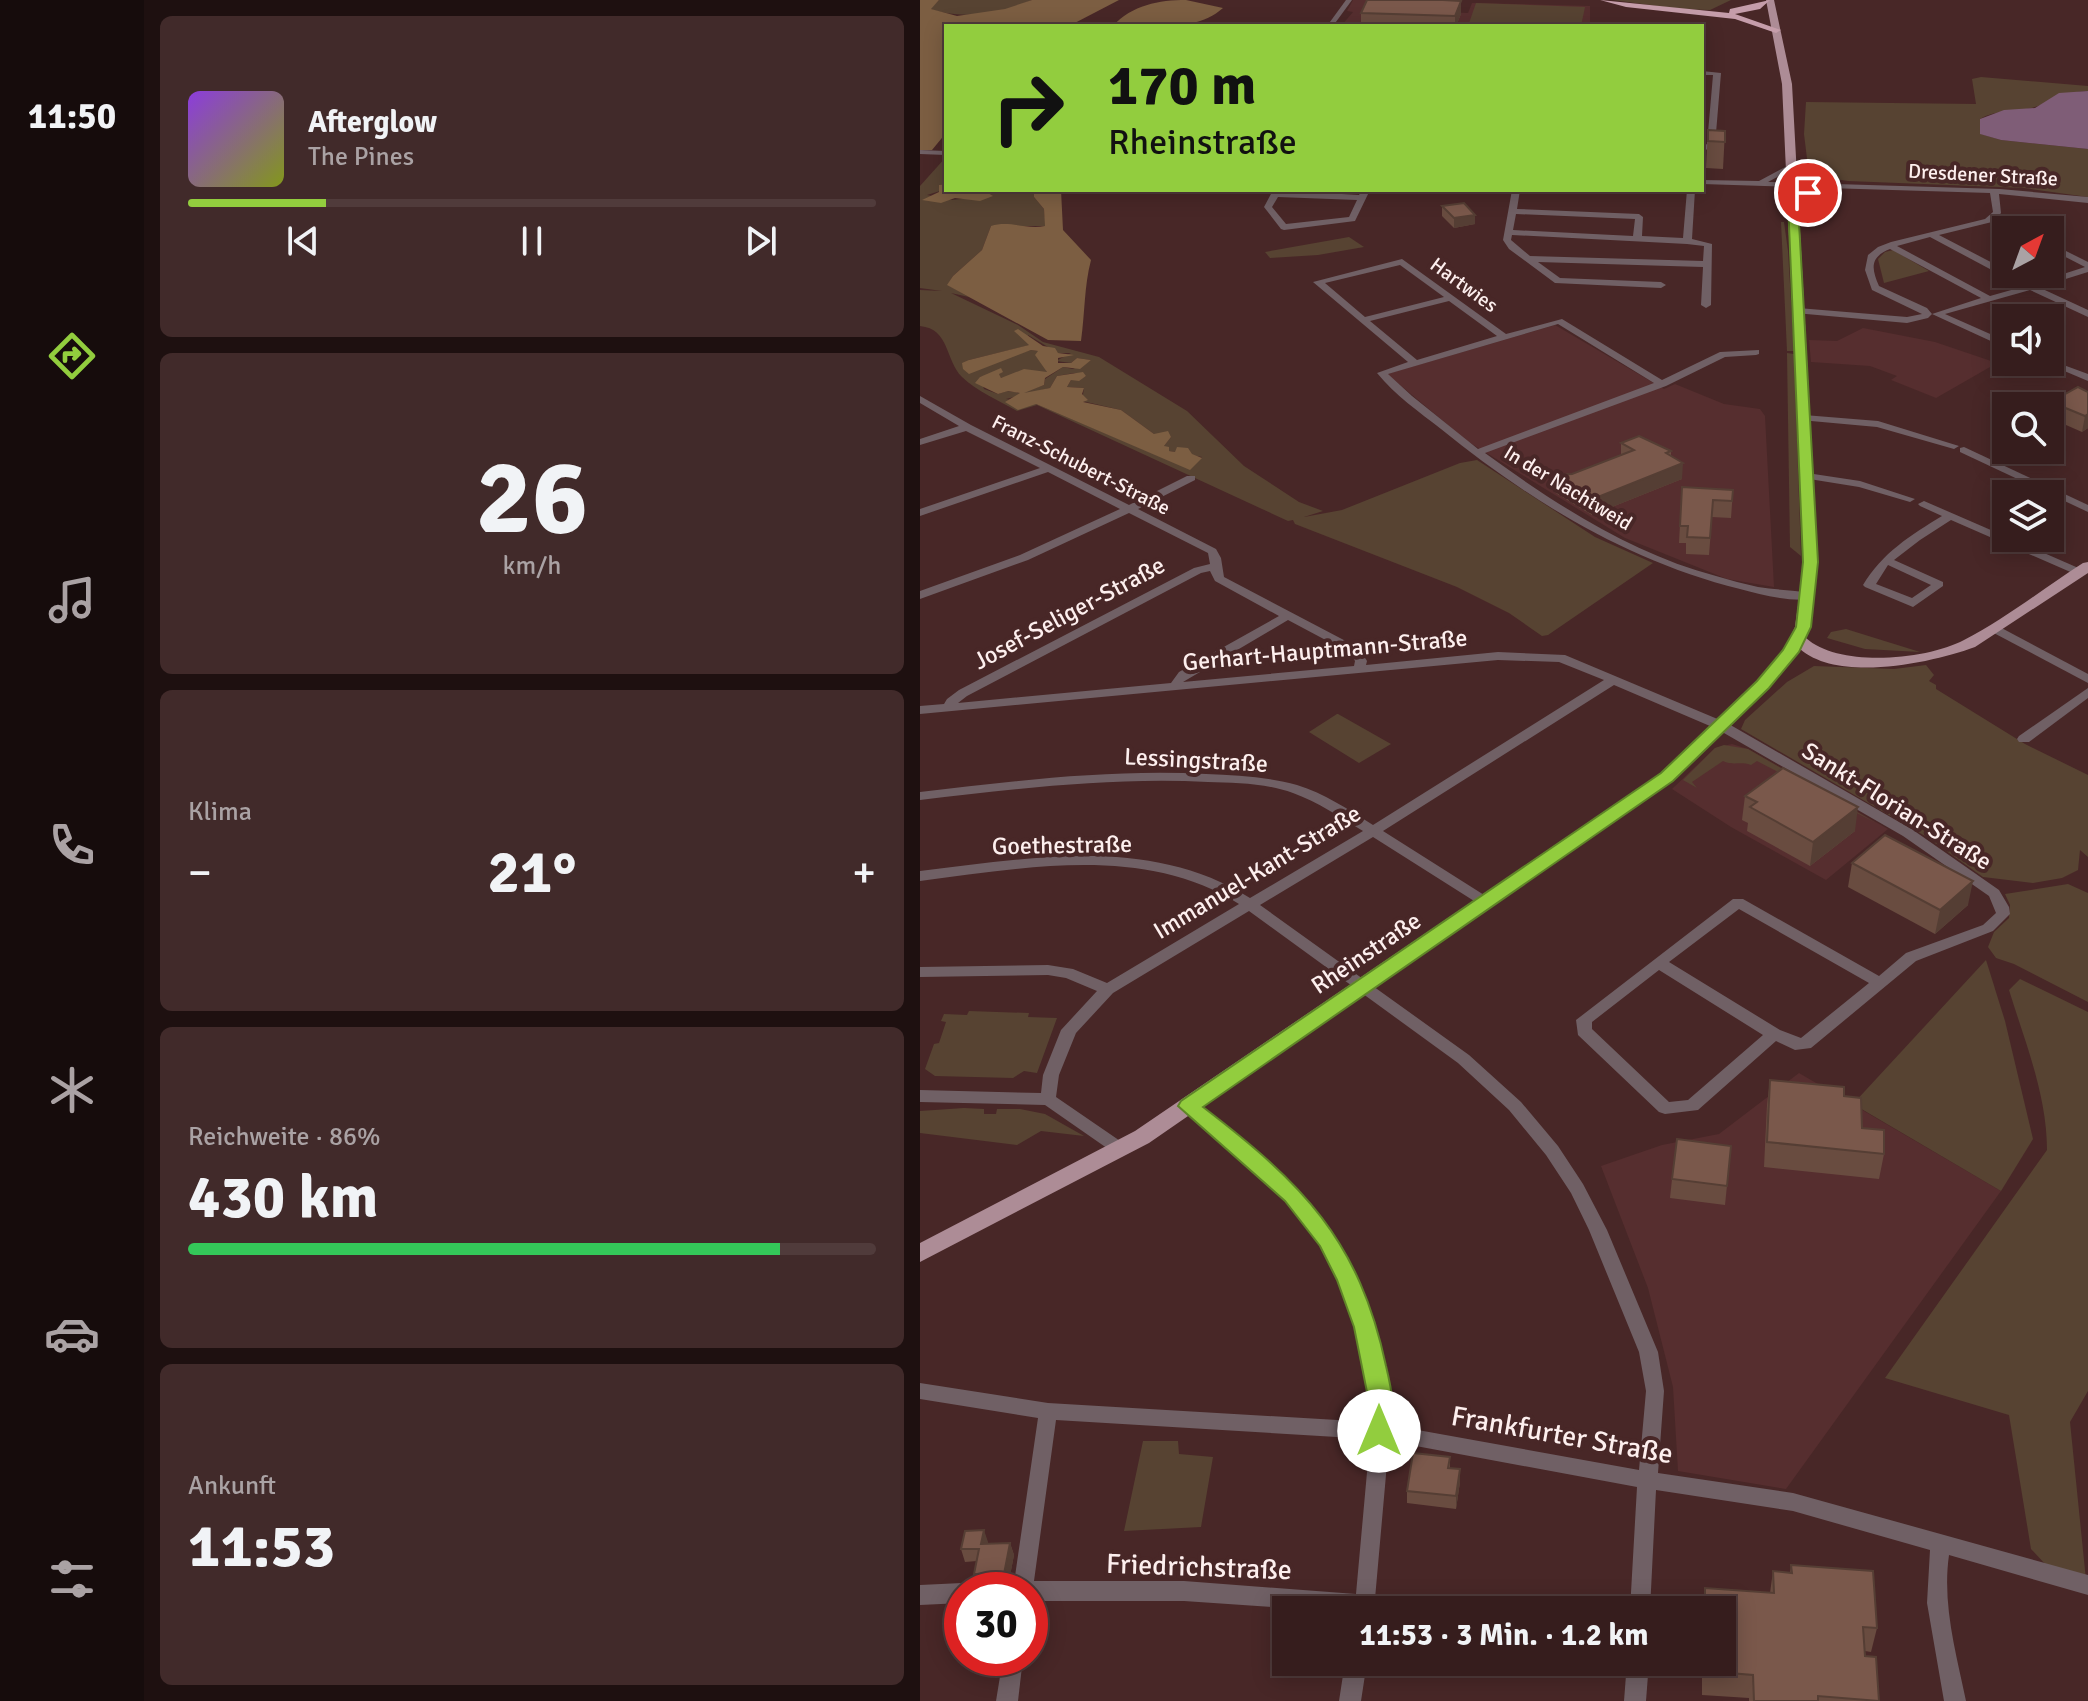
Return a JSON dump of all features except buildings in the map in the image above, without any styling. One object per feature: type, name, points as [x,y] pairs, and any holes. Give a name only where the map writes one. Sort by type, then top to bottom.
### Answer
[{"type":"highway","points":[[1605,0],[1742,17],[1773,15]]},
{"type":"highway","points":[[1690,12],[1757,7],[1768,0]]},
{"type":"highway","points":[[1728,11],[1773,15]]},
{"type":"highway","points":[[1742,17],[1776,30]]},
{"type":"main road","points":[[1768,0],[1787,84],[1807,476],[1811,562],[1803,627],[1798,639]]},
{"type":"main road","points":[[1798,639],[1813,652],[1832,658],[1878,661],[1951,651],[1994,628],[2083,569]]},
{"type":"main road","points":[[1798,639],[1901,659]]},
{"type":"main road","name":"Rheinstraße","points":[[920,1253],[1120,1149],[1487,903],[1667,777],[1777,670],[1798,639]]},
{"type":"main road","points":[[1777,670],[1832,658]]},
{"type":"street","points":[[1332,24],[1348,6],[1349,0]]},
{"type":"street","points":[[1704,73],[1717,73],[1711,145],[1704,149]]},
{"type":"street","points":[[1704,91],[1717,92]]},
{"type":"street","points":[[920,152],[944,153]]},
{"type":"street","points":[[1763,181],[1792,167]]},
{"type":"street","points":[[1704,182],[1763,181],[1793,190]]},
{"type":"street","points":[[1734,182],[1793,190]]},
{"type":"street","name":"Dresdener Straße","points":[[1793,190],[1877,188]]},
{"type":"street","name":"Dresdener Straße","points":[[1793,190],[1877,188],[1994,191],[2088,200]]},
{"type":"street","points":[[1994,191],[1995,216]]},
{"type":"street","points":[[1276,192],[1364,194],[1352,219],[1284,227],[1268,207],[1276,192]]},
{"type":"street","points":[[1516,192],[1507,232],[1512,247],[1558,281],[1661,285]]},
{"type":"street","points":[[1687,241],[1691,192]]},
{"type":"street","points":[[1511,211],[1639,217],[1637,238]]},
{"type":"street","points":[[1992,219],[1891,246],[1872,255],[1869,261],[1872,284],[1992,339]]},
{"type":"street","points":[[1507,232],[1707,242],[1706,305]]},
{"type":"street","points":[[1934,236],[1992,267]]},
{"type":"street","points":[[1891,246],[1988,298]]},
{"type":"street","points":[[2064,254],[2088,267]]},
{"type":"street","points":[[1530,259],[1708,264]]},
{"type":"street","name":"Hartwies","points":[[1363,320],[1318,282],[1402,262],[1504,337]]},
{"type":"street","points":[[2064,275],[2088,267]]},
{"type":"street","points":[[1798,311],[1907,320],[2021,288]]},
{"type":"street","points":[[2035,288],[2088,314]]},
{"type":"street","points":[[1363,320],[1451,298]]},
{"type":"street","points":[[1363,320],[1414,362],[1559,321],[1662,384]]},
{"type":"street","points":[[1476,453],[1662,384],[1723,354],[1756,352]]},
{"type":"street","name":"In der Nachtweid","points":[[1414,362],[1382,373],[1476,453],[1596,530],[1661,561],[1744,590],[1808,596]]},
{"type":"street","points":[[2064,368],[2088,378]]},
{"type":"street","name":"Franz-Schubert-Straße","points":[[920,399],[1047,469],[1212,551],[1216,557],[1215,567]]},
{"type":"street","points":[[1804,418],[1878,424],[1959,448],[2088,509]]},
{"type":"street","points":[[920,442],[967,427]]},
{"type":"street","points":[[920,513],[1047,469]]},
{"type":"street","points":[[1807,476],[1860,484],[1910,499]]},
{"type":"street","points":[[920,595],[1013,563],[1191,478]]},
{"type":"street","points":[[1924,504],[2083,569]]},
{"type":"street","points":[[1888,561],[1939,584],[1913,603],[1869,585],[1888,561],[1915,538],[1950,516]]},
{"type":"street","points":[[1215,567],[1219,579],[1355,651],[1361,661],[1359,670]]},
{"type":"street","name":"Josef-Seliger-Straße","points":[[950,707],[951,702],[963,693],[1198,570],[1215,567]]},
{"type":"street","points":[[1177,686],[1183,675],[1287,616]]},
{"type":"street","points":[[1994,628],[2088,679]]},
{"type":"street","name":"Gerhart-Hauptmann-Straße","points":[[920,710],[1498,656],[1547,656],[1722,726]]},
{"type":"street","name":"Immanuel-Kant-Straße","points":[[1048,1099],[1051,1075],[1069,1030],[1108,989],[1373,831],[1613,680]]},
{"type":"street","points":[[2024,739],[2088,692]]},
{"type":"street","name":"Sankt-Florian-Straße","points":[[1722,726],[1908,833],[1994,893],[2003,914],[1988,928],[1911,957],[1878,982]]},
{"type":"street","name":"Lessingstraße","points":[[920,796],[1069,779],[1173,776],[1251,780],[1295,789],[1333,806],[1487,903]]},
{"type":"street","name":"Goethestraße","points":[[920,876],[1027,863],[1110,862],[1154,865],[1195,875],[1246,905],[1363,986],[1463,1060],[1518,1109],[1540,1134],[1586,1207],[1611,1256],[1651,1362],[1655,1419],[1647,1480],[1641,1596]]},
{"type":"street","points":[[1659,963],[1795,1044],[1805,1044],[1878,982],[1738,902],[1584,1020],[1584,1031],[1665,1108],[1692,1106],[1774,1034]]},
{"type":"street","points":[[920,972],[1048,970],[1068,973],[1108,989]]},
{"type":"street","points":[[920,1096],[1048,1099],[1120,1149]]},
{"type":"street","points":[[1188,1106],[1293,1195],[1328,1240],[1349,1280],[1366,1327],[1379,1392],[1379,1431],[1365,1596]]},
{"type":"street","name":"Frankfurter Straße","points":[[920,1391],[1048,1411],[1379,1431],[1647,1480],[1793,1502],[2088,1585]]},
{"type":"street","points":[[1026,1572],[1048,1411]]},
{"type":"street","points":[[1941,1543],[1935,1575],[1936,1610],[1955,1701]]},
{"type":"street","name":"Friedrichstraße","points":[[1048,1591],[1184,1591],[1272,1599]]},
{"type":"street","points":[[920,1595],[944,1594]]},
{"type":"street","points":[[1007,1701],[1010,1676]]},
{"type":"street","points":[[1350,1701],[1354,1676]]},
{"type":"street","points":[[1635,1701],[1637,1676]]},
{"type":"shaded area","points":[[920,0],[939,0],[931,9],[957,16],[1005,9],[1032,0],[1119,0],[1073,24],[944,24],[944,135],[932,150],[920,150]]},
{"type":"shaded area","points":[[939,0],[1032,0],[1008,9],[968,15],[930,9]]},
{"type":"shaded area","points":[[1186,0],[1223,8],[1212,16],[1188,24],[1115,24],[1137,9],[1166,1]]},
{"type":"shaded area","points":[[1353,0],[1371,0],[1367,9],[1468,13],[1472,3],[1590,6],[1590,24],[1343,24],[1353,12],[1347,11]]},
{"type":"shaded area","points":[[1613,0],[1731,0],[1710,10]]},
{"type":"shaded area","points":[[1476,3],[1585,7],[1581,24],[1469,24]]},
{"type":"shaded area","points":[[1981,77],[2088,86],[2088,91],[1980,119],[1981,134],[2001,140],[2088,149],[2088,197],[2024,188],[1848,181],[1809,175],[1804,134],[1806,102],[1976,104],[1972,79]]},
{"type":"shaded area","points":[[2088,91],[2088,149],[2001,140],[1980,134],[1980,119],[2004,110],[2035,108],[2059,93]]},
{"type":"shaded area","points":[[944,159],[944,184],[939,185],[940,191],[927,195],[951,200],[992,196],[986,192],[1034,192],[1034,197],[1044,209],[1046,226],[991,226],[982,250],[953,276],[948,285],[969,297],[951,293],[1018,325],[1043,342],[1099,357],[1187,411],[1244,466],[1299,502],[1323,511],[1304,517],[1342,510],[1460,463],[1477,460],[1595,537],[1653,563],[1548,635],[1542,636],[1509,613],[1457,587],[1295,524],[1293,520],[1288,521],[1037,405],[1017,411],[981,391],[962,377],[937,333],[920,326],[920,290],[942,291],[920,288],[920,186]],"holes":[[[1028,335],[1058,353],[1071,353],[1056,361],[1071,363],[1077,358],[1091,360],[1073,369],[1063,367],[1045,379],[1044,385],[1021,393],[1007,391],[998,394],[984,389],[980,377],[998,373],[1001,378],[1047,372],[1039,351],[1031,350],[992,362],[969,360],[1030,345]],[[1074,373],[1086,376],[1071,380],[1067,387],[1084,388],[1082,401],[1121,410],[1154,434],[1171,437],[1163,447],[1169,451],[1202,457],[1190,469],[1036,404],[1006,399],[1050,388],[1057,376]]]},
{"type":"shaded area","points":[[944,184],[944,192],[986,192],[993,196],[980,201],[955,198],[941,203],[922,200],[939,192],[939,185]]},
{"type":"shaded area","points":[[1034,192],[1061,192],[1063,230],[1091,260],[1081,341],[1048,340],[947,285],[982,250],[991,226],[1045,226],[1044,209],[1034,197]]},
{"type":"shaded area","points":[[1781,222],[1784,222],[1788,251],[1794,351],[1787,351]]},
{"type":"shaded area","points":[[1349,237],[1364,247],[1318,255],[1270,258],[1265,252]]},
{"type":"shaded area","points":[[1893,250],[1929,271],[1884,283],[1878,259],[1885,252]]},
{"type":"shaded area","points":[[1555,325],[1664,389],[1675,384],[1724,404],[1760,409],[1765,416],[1774,587],[1727,579],[1625,538],[1467,441],[1387,374]]},
{"type":"shaded area","points":[[1863,328],[1935,342],[1992,361],[1992,366],[1936,398],[1891,380],[1897,376],[1870,366],[1811,362],[1809,340],[1837,341]]},
{"type":"shaded area","points":[[1018,329],[1043,346],[1055,348],[1058,353],[1074,355],[1058,358],[1058,363],[1071,363],[1077,358],[1091,360],[1080,369],[1063,367],[1045,378],[1044,385],[1024,393],[1050,388],[1057,376],[1083,372],[1086,376],[1079,381],[1071,380],[1067,387],[1084,388],[1082,394],[1088,400],[1083,402],[1121,410],[1154,434],[1168,431],[1171,437],[1164,446],[1169,447],[1169,451],[1175,452],[1177,447],[1188,448],[1192,454],[1202,458],[1190,470],[1036,404],[1018,410],[1005,402],[1020,393],[1008,391],[998,394],[975,383],[980,377],[1001,368],[1001,378],[1024,369],[1047,372],[1035,355],[1038,351],[1031,350],[969,374],[963,369],[962,363],[969,360],[1029,345],[1014,331]]},
{"type":"shaded area","points":[[1787,353],[1794,354],[1801,556],[1790,547]]},
{"type":"shaded area","points":[[1846,629],[1920,652],[1865,649],[1827,638],[1831,632]]},
{"type":"shaded area","points":[[1926,665],[1934,675],[1929,681],[1936,685],[1936,689],[2025,744],[2088,775],[2088,857],[2080,850],[2078,870],[2062,878],[2033,883],[1983,877],[1925,836],[1741,729],[1745,720],[1787,682],[1814,666],[1894,669]]},
{"type":"shaded area","points":[[1337,714],[1391,744],[1359,763],[1309,732]]},
{"type":"shaded area","points":[[1732,744],[1748,749],[1888,829],[1826,880],[1731,827],[1672,789],[1715,748]]},
{"type":"shaded area","points":[[1724,745],[1748,749],[1876,823],[1757,761],[1751,765],[1723,761],[1692,782],[1697,788],[1683,780],[1715,748]]},
{"type":"shaded area","points":[[2068,884],[2088,893],[2088,1002],[1996,958],[1988,947],[1994,932],[2009,918],[2010,905],[2005,894]]},
{"type":"shaded area","points":[[1986,960],[2005,1021],[2033,1139],[2001,1191],[1853,1104]]},
{"type":"shaded area","points":[[2020,979],[2088,1012],[2088,1391],[2070,1422],[2086,1580],[2047,1566],[2031,1549],[2009,1415],[1885,1378],[2047,1150],[2039,1089],[2009,990]]},
{"type":"shaded area","points":[[969,1011],[1029,1013],[1028,1017],[1057,1018],[1037,1073],[1024,1071],[1013,1078],[935,1076],[925,1069],[934,1044],[939,1043],[946,1022],[941,1021],[944,1014],[967,1015]]},
{"type":"shaded area","points":[[1799,1073],[2001,1191],[1786,1489],[1678,1471],[1673,1387],[1648,1288],[1601,1166],[1662,1145],[1719,1134]]},
{"type":"shaded area","points":[[984,1109],[984,1114],[996,1114],[997,1109],[1020,1109],[1045,1114],[1084,1136],[1041,1131],[1017,1145],[920,1133],[920,1111]]},
{"type":"shaded area","points":[[1143,1441],[1178,1441],[1179,1454],[1213,1457],[1201,1527],[1124,1531]]},
{"type":"route","points":[[1379,1431],[1379,1392],[1366,1327],[1349,1280],[1328,1240],[1293,1195],[1188,1106],[1667,777],[1763,685],[1791,652],[1803,627],[1811,562],[1793,205],[1793,201],[1808,193]]}]
